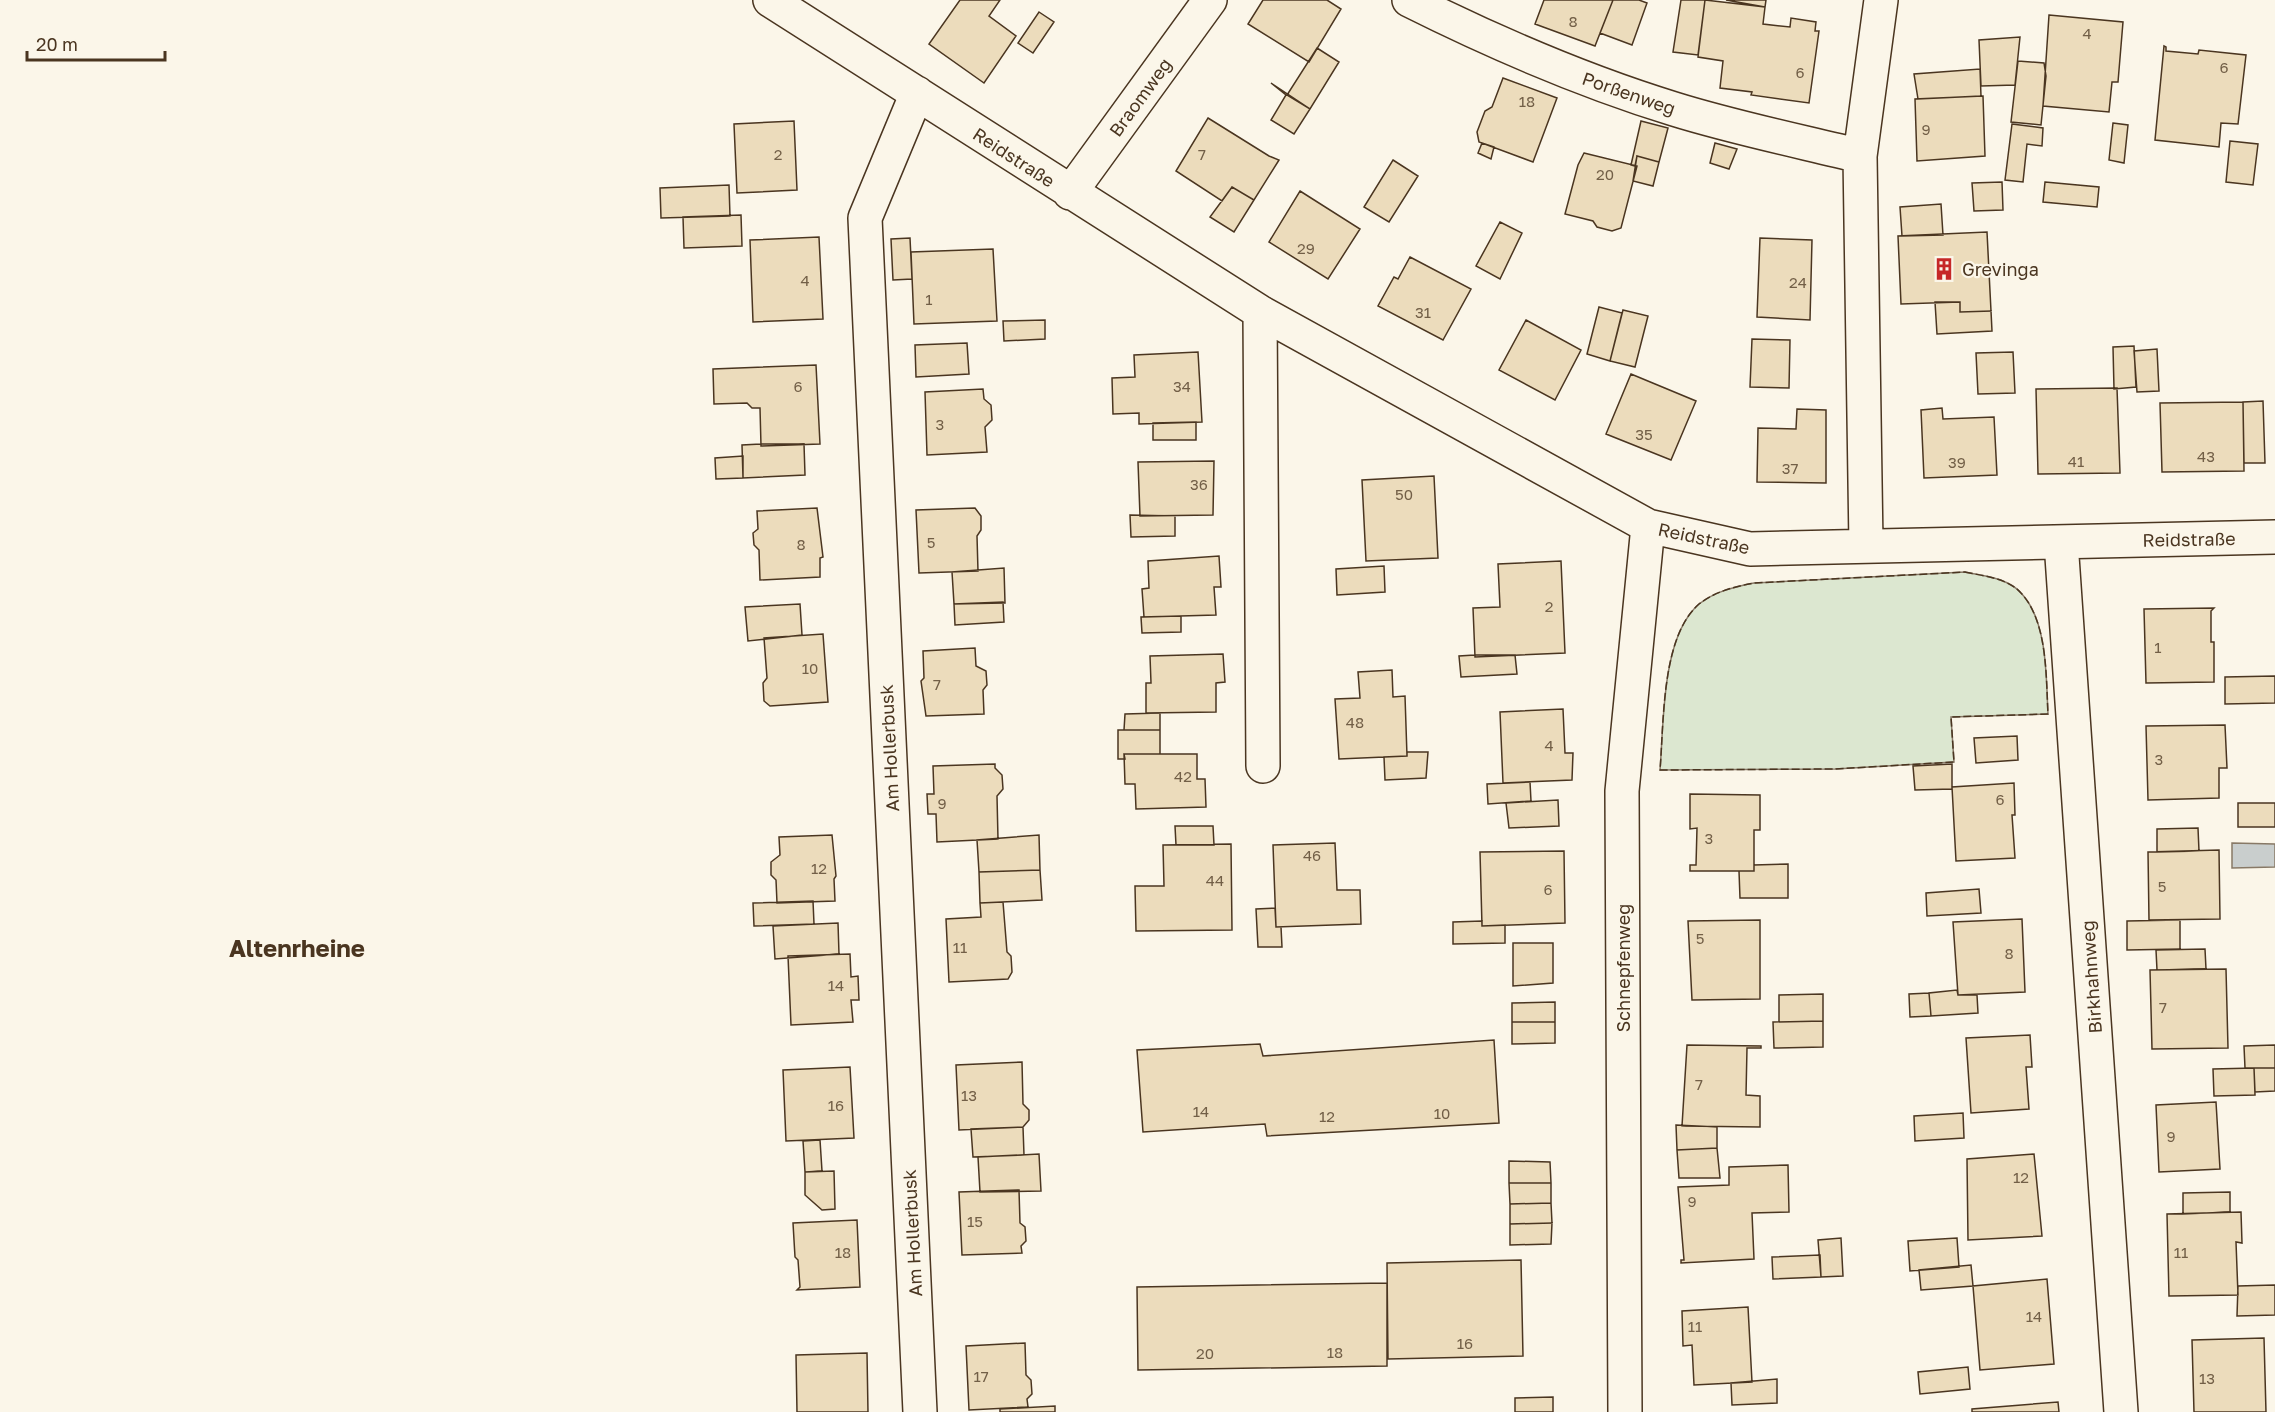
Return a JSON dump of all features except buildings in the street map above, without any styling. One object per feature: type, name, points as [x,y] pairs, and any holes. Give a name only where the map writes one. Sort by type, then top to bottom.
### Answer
[{"type":"street","name":"Reidstraße","points":[[770,0],[1070,194],[1260,312],[1648,526],[1750,549],[2275,537]]},
{"type":"street","name":"Braomweg","points":[[1070,194],[1210,0]]},
{"type":"street","name":"Porßenweg","points":[[1409,0],[1494,42],[1606,86],[1676,110],[1860,156]]},
{"type":"street","points":[[1866,545],[1860,156],[1881,0]]},
{"type":"street","name":"Am Hollerbusk","points":[[917,93],[865,218],[920,1412]]},
{"type":"street","points":[[1260,312],[1263,766]]},
{"type":"street","name":"Schnepfenweg","points":[[1625,1412],[1622,791],[1648,526]]},
{"type":"street","name":"Birkhahnweg","points":[[2061,542],[2121,1412]]},
{"type":"green space","points":[[1965,572],[1995,578],[2009,584],[2021,593],[2030,605],[2041,634],[2044,650],[2048,714],[1951,717],[1954,762],[1835,769],[1660,770],[1664,706],[1671,659],[1677,637],[1687,619],[1705,600],[1725,590],[1754,583]]},
{"type":"shaded area","points":[[2232,843],[2275,844],[2275,867],[2232,868]]},
{"type":"fence","points":[[1965,572],[1995,578],[2009,584],[2016,588],[2030,605],[2044,651],[2048,714],[1951,717],[1954,762],[1835,769],[1660,770],[1664,706],[1671,659],[1677,637],[1687,619],[1705,600],[1725,590],[1754,583],[1965,572]]},
{"type":"place","name":"Grevinga","points":[[1944,269]]},
{"type":"district","name":"Altenrheine","points":[[297,947]]}]
